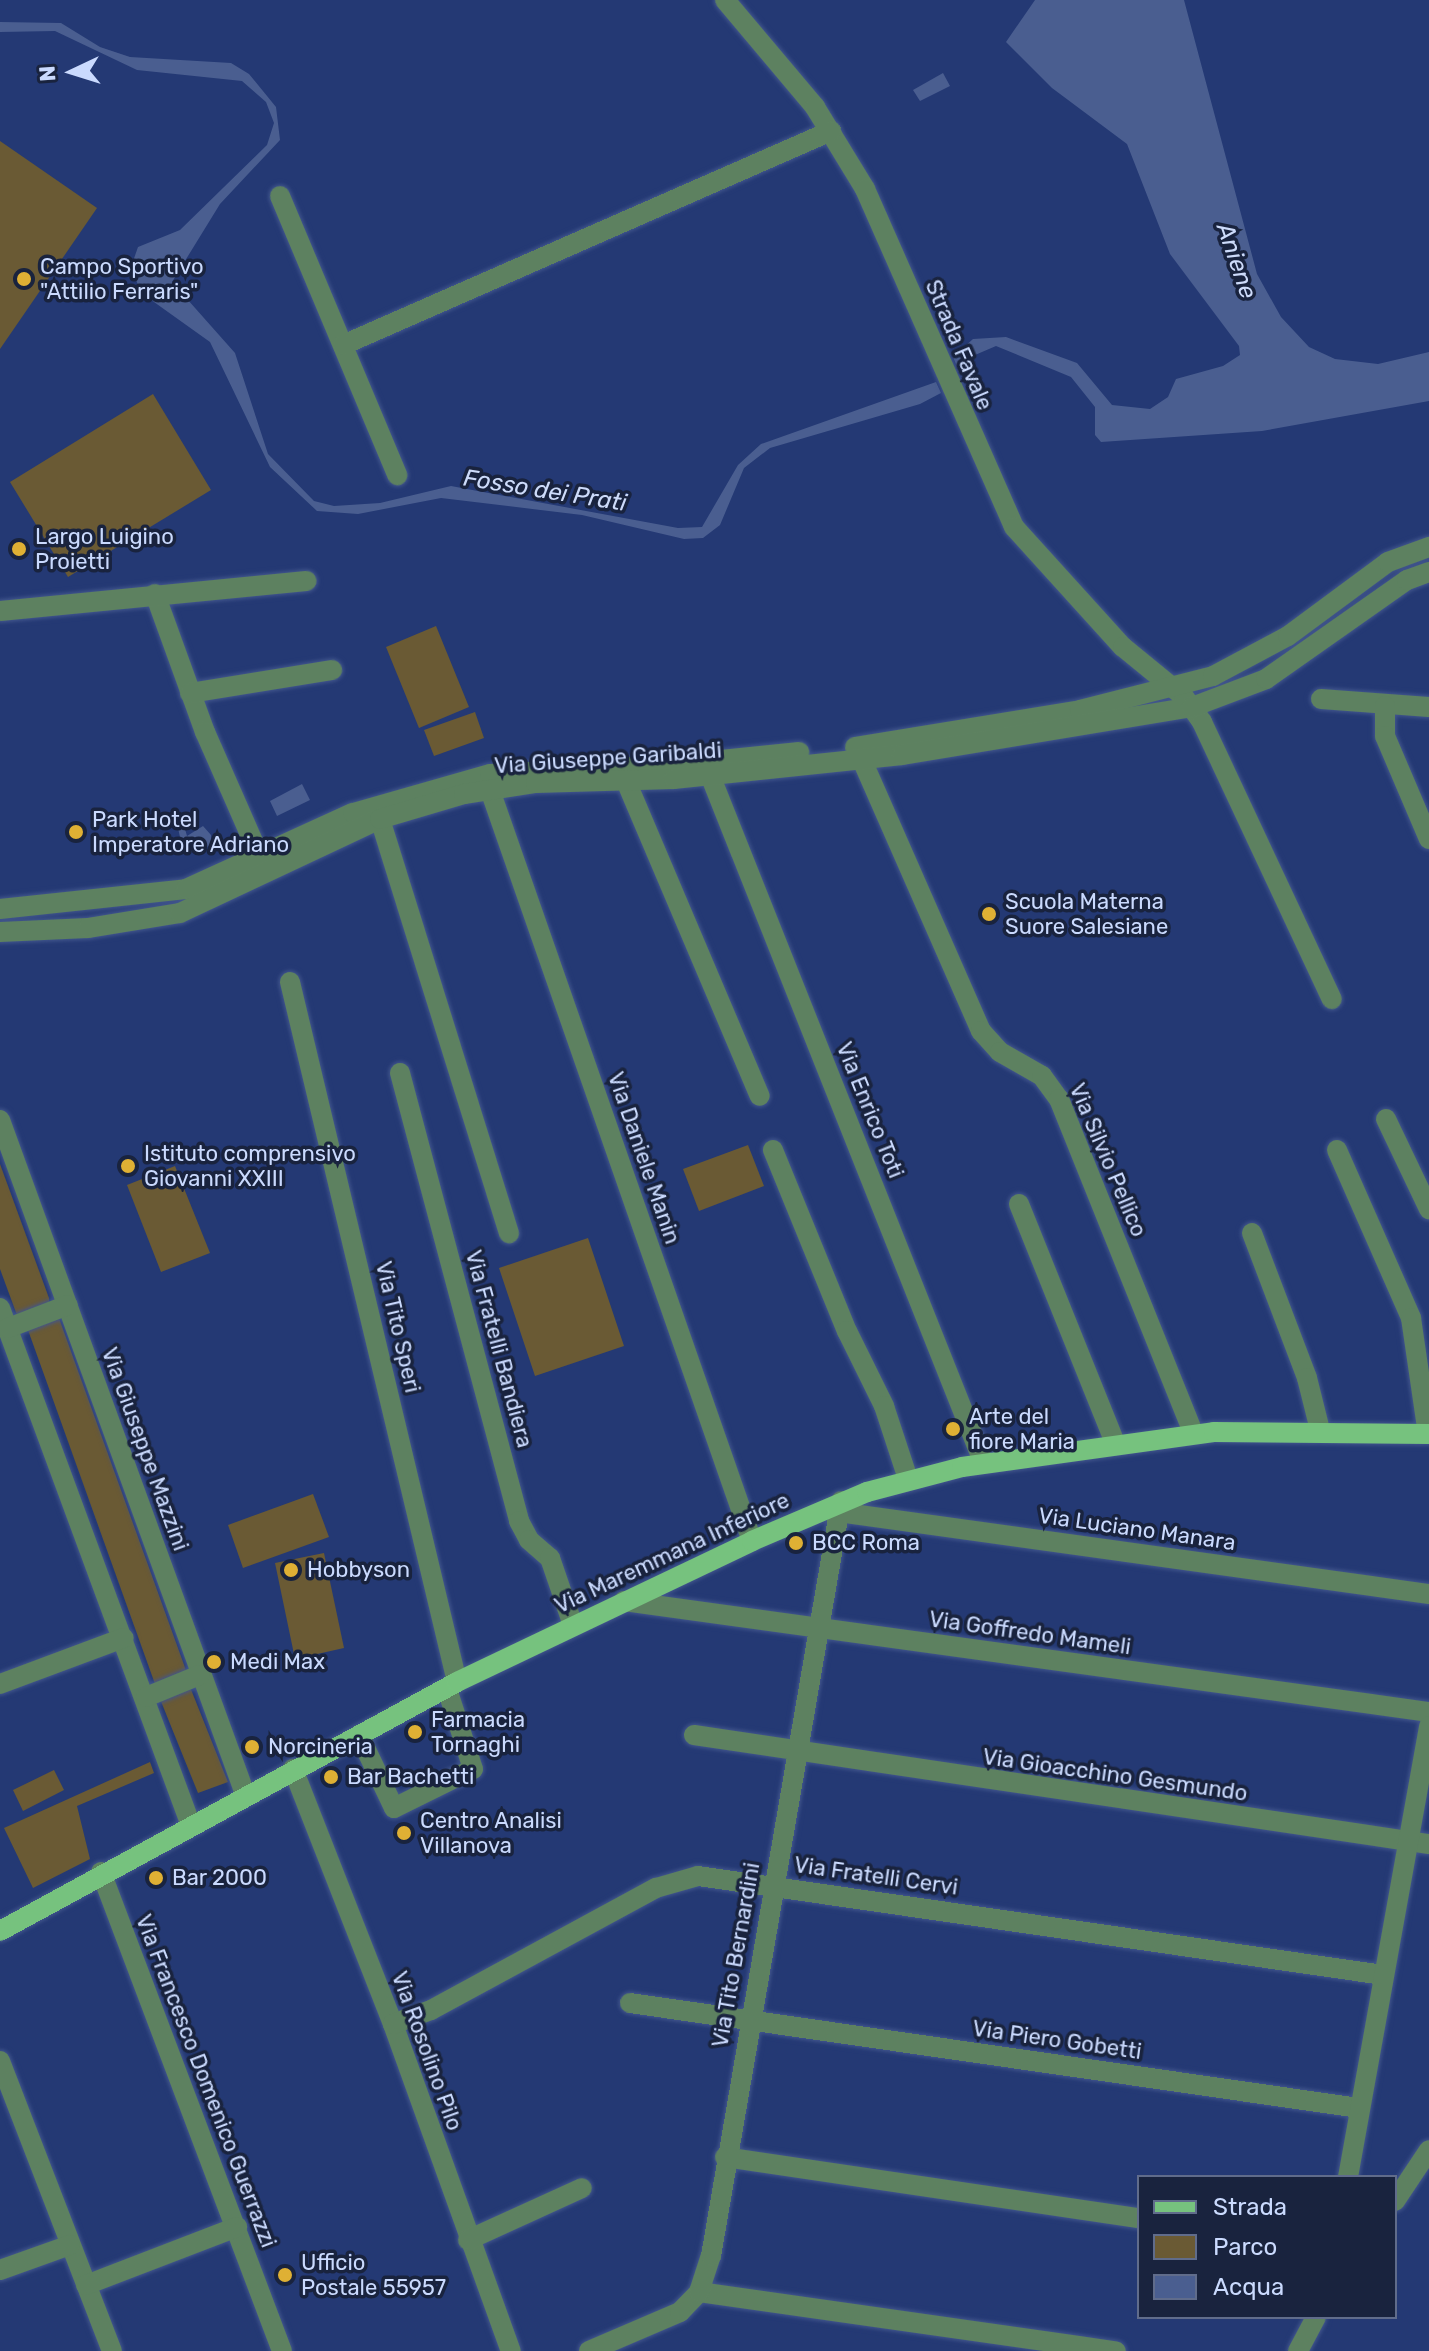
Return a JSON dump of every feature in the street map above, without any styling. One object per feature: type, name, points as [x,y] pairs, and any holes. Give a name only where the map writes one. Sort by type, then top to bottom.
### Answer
[{"type":"main road","name":"Via Maremmana Inferiore","points":[[0,1931],[190,1823],[573,1625],[752,1541],[908,1479],[984,1464],[1194,1434],[1320,1430],[1429,1434]]},
{"type":"street","name":"Strada Favale","points":[[725,0],[831,131],[884,226],[1008,519],[1035,555],[1123,647],[1174,687],[1192,707],[1211,738],[1332,999]]},
{"type":"street","points":[[343,345],[831,131]]},
{"type":"street","points":[[280,196],[397,475]]},
{"type":"street","name":"Via Giuseppe Garibaldi","points":[[0,909],[166,894],[260,857],[377,804],[490,774],[672,765],[858,747],[1058,714],[1174,687],[1233,667],[1288,636],[1388,562],[1429,547]]},
{"type":"street","name":"Via Giuseppe Garibaldi","points":[[0,932],[88,928],[180,913],[380,819],[490,790],[710,775],[862,760],[1192,707],[1266,679],[1407,580],[1429,572]]},
{"type":"street","points":[[0,611],[307,581]]},
{"type":"street","points":[[155,594],[190,693],[260,857]]},
{"type":"street","points":[[190,693],[332,670]]},
{"type":"street","points":[[1321,699],[1429,707]]},
{"type":"street","points":[[1385,706],[1385,736],[1429,839]]},
{"type":"street","name":"Via Silvio Pellico","points":[[862,760],[981,1031],[1000,1052],[1042,1076],[1059,1099],[1194,1434]]},
{"type":"street","name":"Via Enrico Toti","points":[[710,775],[984,1464]]},
{"type":"street","points":[[626,781],[760,1096]]},
{"type":"street","name":"Via Daniele Manin","points":[[490,790],[752,1541]]},
{"type":"street","points":[[380,819],[509,1233]]},
{"type":"street","name":"Via Tito Speri","points":[[290,982],[473,1769],[394,1808],[359,1735]]},
{"type":"street","name":"Via Fratelli Bandiera","points":[[400,1073],[519,1521],[529,1540],[552,1562],[573,1625]]},
{"type":"street","points":[[1386,1119],[1429,1209]]},
{"type":"street","name":"Via Giuseppe Mazzini","points":[[0,1120],[245,1794]]},
{"type":"street","points":[[773,1150],[847,1331],[884,1406],[908,1479]]},
{"type":"street","points":[[1337,1150],[1416,1334],[1429,1434]]},
{"type":"street","points":[[1019,1204],[1116,1445]]},
{"type":"street","points":[[1252,1233],[1307,1378],[1320,1430]]},
{"type":"street","points":[[8,1328],[68,1305]]},
{"type":"street","points":[[0,1308],[190,1823]]},
{"type":"street","name":"Via Luciano Manara","points":[[839,1507],[1429,1594]]},
{"type":"street","name":"Via Tito Bernardini","points":[[699,2292],[711,2256],[815,1628],[839,1507]]},
{"type":"street","name":"Via Goffredo Mameli","points":[[624,1601],[1429,1712]]},
{"type":"street","points":[[0,1684],[124,1638]]},
{"type":"street","points":[[146,1697],[200,1675]]},
{"type":"street","points":[[1348,2175],[1429,1726]]},
{"type":"street","name":"Via Gioacchino Gesmundo","points":[[694,1735],[794,1753],[1429,1844]]},
{"type":"street","name":"Via Rosolino Pilo","points":[[293,1769],[393,2024],[468,2240],[511,2351]]},
{"type":"street","name":"Via Francesco Domenico Guerrazzi","points":[[101,1872],[282,2351]]},
{"type":"street","name":"Via Fratelli Cervi","points":[[393,2024],[431,2010],[669,1883],[706,1876],[1383,1975]]},
{"type":"street","name":"Via Piero Gobetti","points":[[630,2003],[1359,2108]]},
{"type":"street","points":[[0,2061],[112,2351]]},
{"type":"street","points":[[1397,2198],[1429,2150]]},
{"type":"street","points":[[725,2157],[1137,2218]]},
{"type":"street","points":[[468,2240],[582,2188]]},
{"type":"street","points":[[86,2285],[237,2227]]},
{"type":"street","points":[[0,2270],[70,2245]]},
{"type":"street","points":[[593,2350],[680,2312],[699,2292],[1116,2351]]},
{"type":"street","points":[[1298,2351],[1315,2319]]},
{"type":"green space","name":"Campo Sportivo \"Attilio Ferraris\"","points":[[0,141],[97,208],[0,349]]},
{"type":"green space","points":[[153,394],[211,490],[68,577],[10,482]]},
{"type":"green space","points":[[436,626],[469,707],[419,728],[386,647]]},
{"type":"green space","points":[[475,712],[484,738],[434,756],[424,730]]},
{"type":"green space","points":[[748,1145],[764,1186],[699,1211],[683,1169]]},
{"type":"green space","points":[[0,1164],[49,1298],[49,1306],[18,1318],[0,1269]]},
{"type":"green space","points":[[175,1166],[210,1253],[161,1272],[127,1185]]},
{"type":"green space","points":[[588,1238],[624,1346],[535,1376],[499,1268]]},
{"type":"green space","points":[[59,1318],[187,1673],[155,1684],[28,1330]]},
{"type":"green space","points":[[313,1494],[329,1537],[243,1568],[228,1525]]},
{"type":"green space","points":[[324,1553],[344,1648],[295,1659],[275,1563]]},
{"type":"green space","points":[[190,1687],[228,1782],[198,1793],[160,1699]]},
{"type":"green space","points":[[150,1762],[154,1773],[77,1806],[90,1859],[33,1888],[4,1828]]},
{"type":"green space","points":[[54,1770],[64,1790],[23,1811],[13,1790]]},
{"type":"water","name":"Aniene","points":[[1035,0],[1184,0],[1257,274],[1281,317],[1309,347],[1335,359],[1378,364],[1429,352],[1429,401],[1262,431],[1101,442],[1095,435],[1095,407],[1071,377],[996,346],[968,358],[958,369],[953,357],[973,339],[1006,337],[1077,363],[1112,405],[1150,409],[1168,397],[1176,379],[1223,366],[1240,355],[1239,346],[1170,254],[1127,144],[1052,88],[1006,42]]},
{"type":"water","points":[[0,22],[61,23],[100,47],[130,57],[231,63],[249,74],[276,107],[280,140],[220,204],[172,282],[235,353],[268,454],[314,501],[334,506],[380,503],[451,486],[678,528],[702,527],[738,465],[761,444],[936,382],[941,393],[920,404],[770,448],[744,468],[720,525],[703,538],[684,539],[582,515],[441,498],[358,514],[317,511],[270,467],[210,342],[154,302],[138,285],[131,267],[138,247],[180,230],[267,145],[274,123],[266,102],[242,81],[137,70],[55,31],[0,32]]},
{"type":"water","points":[[943,73],[950,86],[920,101],[913,90]]},
{"type":"water","points":[[302,784],[310,800],[277,816],[270,801]]},
{"type":"water","points":[[203,826],[211,835],[211,845],[197,852],[183,851],[178,828],[185,829],[187,836]]},
{"type":"place","name":"Campo Sportivo \"Attilio Ferraris\"","points":[[24,279]]},
{"type":"place","name":"Largo Luigino Proietti","points":[[19,549]]},
{"type":"place","name":"Park Hotel Imperatore Adriano","points":[[76,832]]},
{"type":"place","name":"Scuola Materna Suore Salesiane","points":[[989,914]]},
{"type":"place","name":"Istituto comprensivo Giovanni XXIII","points":[[128,1166]]},
{"type":"place","name":"Arte del fiore Maria","points":[[953,1429]]},
{"type":"place","name":"BCC Roma","points":[[796,1543]]},
{"type":"place","name":"Hobbyson","points":[[291,1570]]},
{"type":"place","name":"Medi Max","points":[[214,1662]]},
{"type":"place","name":"Farmacia Tornaghi","points":[[415,1732]]},
{"type":"place","name":"Norcineria","points":[[252,1747]]},
{"type":"place","name":"Bar Bachetti","points":[[331,1777]]},
{"type":"place","name":"Centro Analisi Villanova","points":[[404,1833]]},
{"type":"place","name":"Bar 2000","points":[[156,1878]]},
{"type":"place","name":"Ufficio Postale 55957","points":[[285,2275]]},
{"type":"water label","name":"Fosso dei Prati","points":[[545,491]]}]
